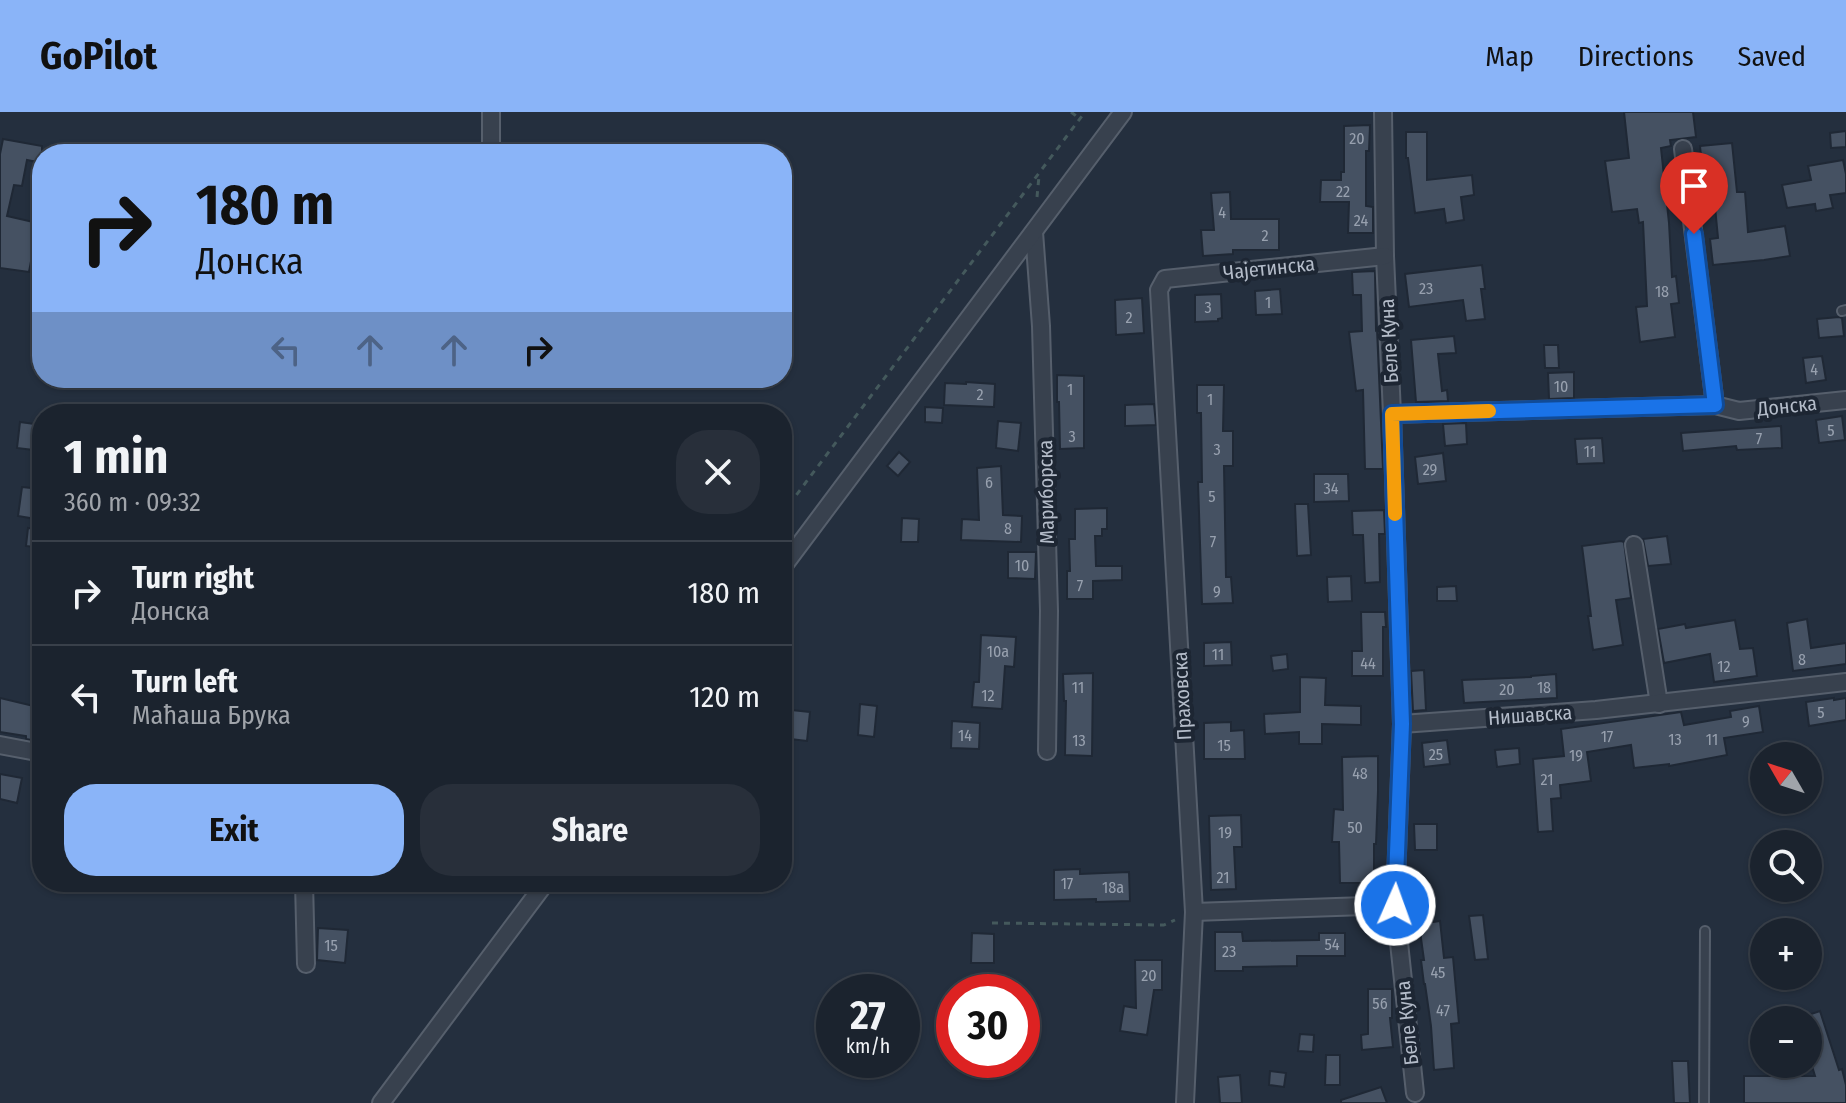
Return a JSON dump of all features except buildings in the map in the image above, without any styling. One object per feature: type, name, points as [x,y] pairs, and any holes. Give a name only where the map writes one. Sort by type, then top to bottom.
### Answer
[{"type":"street","points":[[491,112],[491,144]]},
{"type":"street","points":[[792,555],[1123,112]]},
{"type":"street","name":"Беле Куна","points":[[1383,112],[1385,256],[1402,724],[1395,905],[1415,1093]]},
{"type":"street","points":[[1683,149],[1715,405]]},
{"type":"street","name":"Мариборска","points":[[1034,232],[1041,326],[1049,611],[1047,751]]},
{"type":"street","name":"Чајетинска","points":[[1159,290],[1165,279],[1385,256]]},
{"type":"street","name":"Праховска","points":[[1159,290],[1194,912],[1185,1103]]},
{"type":"street","name":"Донска","points":[[1392,414],[1715,405],[1739,411],[1846,400]]},
{"type":"street","points":[[1634,545],[1659,704]]},
{"type":"street","name":"Нишавска","points":[[1402,724],[1581,712],[1846,682]]},
{"type":"street","points":[[0,745],[32,751]]},
{"type":"street","points":[[304,892],[306,964]]},
{"type":"street","points":[[381,1103],[539,892]]},
{"type":"street","points":[[1194,912],[1395,905]]},
{"type":"lane","points":[[1704,1103],[1705,931]]},
{"type":"path","points":[[1071,112],[1080,119]]},
{"type":"path","points":[[792,501],[1085,112]]},
{"type":"path","points":[[992,923],[1164,925],[1194,912]]},
{"type":"slow traffic","points":[[1395,514],[1392,414],[1489,411]]},
{"type":"route","points":[[1395,905],[1402,724],[1392,414],[1715,405],[1694,234]]}]
